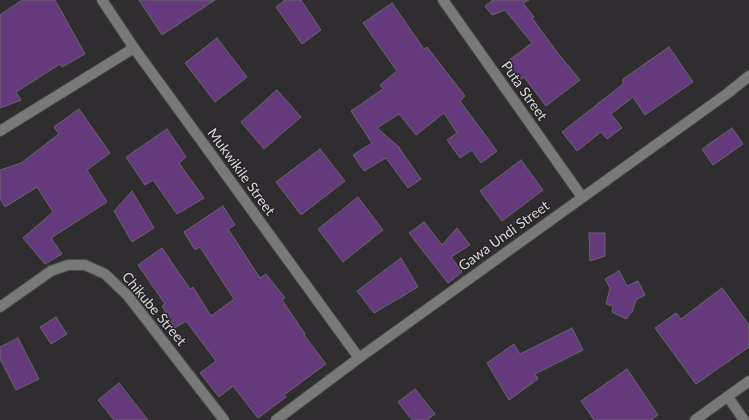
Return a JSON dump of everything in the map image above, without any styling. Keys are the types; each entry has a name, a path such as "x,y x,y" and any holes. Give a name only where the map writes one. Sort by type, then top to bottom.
{"street":[{"name":"Mukwikile Street","path":"102,0 134,48 359,358"},
{"name":"Puta Street","path":"443,0 582,197"},
{"path":"0,131 134,48"},
{"name":"Gawa Undi Street","path":"276,420 359,358 728,93 749,76"},
{"name":"Chikube Street","path":"0,307 51,271 68,265 85,265 105,274 128,296 224,420"},
{"path":"695,420 749,381"},
{"path":"728,397 744,420"}],"building":[{"path":"22,0 55,0 85,54 62,67 60,64 16,92 21,100 0,108 0,15"},
{"path":"139,0 215,0 162,35"},
{"path":"285,0 301,0 321,30 302,44 276,7"},
{"path":"493,0 529,0 523,3 534,17 532,18 580,80 546,106 524,77 518,82 504,64 532,43 505,10 492,15 485,6"},
{"path":"392,3 424,49 427,47 465,96 460,101 497,151 481,163 472,150 460,158 447,140 457,133 444,113 416,135 399,114 377,128 400,148 421,179 408,188 386,158 364,171 353,155 372,143 351,111 383,89 380,85 397,71 363,23"},
{"path":"217,38 247,77 215,102 185,63"},
{"path":"669,47 693,82 645,115 633,97 611,114 622,128 607,139 601,132 577,151 562,132 623,84 623,79"},
{"path":"277,90 301,117 264,149 241,122"},
{"path":"79,109 110,153 87,170 107,202 51,238 62,254 45,264 23,238 53,212 37,187 5,207 0,199 0,170 21,163 59,134 54,127"},
{"path":"732,128 743,144 713,165 702,149"},
{"path":"167,129 186,157 179,163 204,198 177,214 153,180 145,185 126,157"},
{"path":"320,149 345,181 301,215 276,182"},
{"path":"521,160 543,190 502,221 480,191"},
{"path":"132,191 154,228 132,242 114,211"},
{"path":"358,197 383,230 343,262 318,229"},
{"path":"223,206 235,225 228,229 260,278 266,274 285,298 282,300 305,334 304,335 326,364 284,395 286,397 258,418 233,386 219,397 200,373 216,361 186,321 175,328 162,306 165,304 138,265 162,248 190,289 193,287 211,316 234,299 200,247 195,250 184,232"},
{"path":"424,222 442,245 457,228 470,245 451,257 462,272 448,283 409,233"},
{"path":"589,233 605,233 605,256 590,261"},
{"path":"401,258 418,287 374,313 357,291"},
{"path":"619,271 627,286 638,281 645,295 636,300 632,312 626,319 612,312 613,306 606,304 610,288 605,279"},
{"path":"722,288 749,325 749,347 696,384 655,328 676,313 681,319"},
{"path":"56,317 67,334 51,344 40,327"},
{"path":"572,328 583,350 535,374 538,379 509,400 487,363 514,344 520,354"},
{"path":"18,338 39,379 16,390 0,359 0,347"},
{"path":"627,369 658,415 651,420 594,420 581,401"},
{"path":"119,383 148,420 114,420 98,400"},
{"path":"415,389 435,414 427,420 412,420 398,402"}]}
